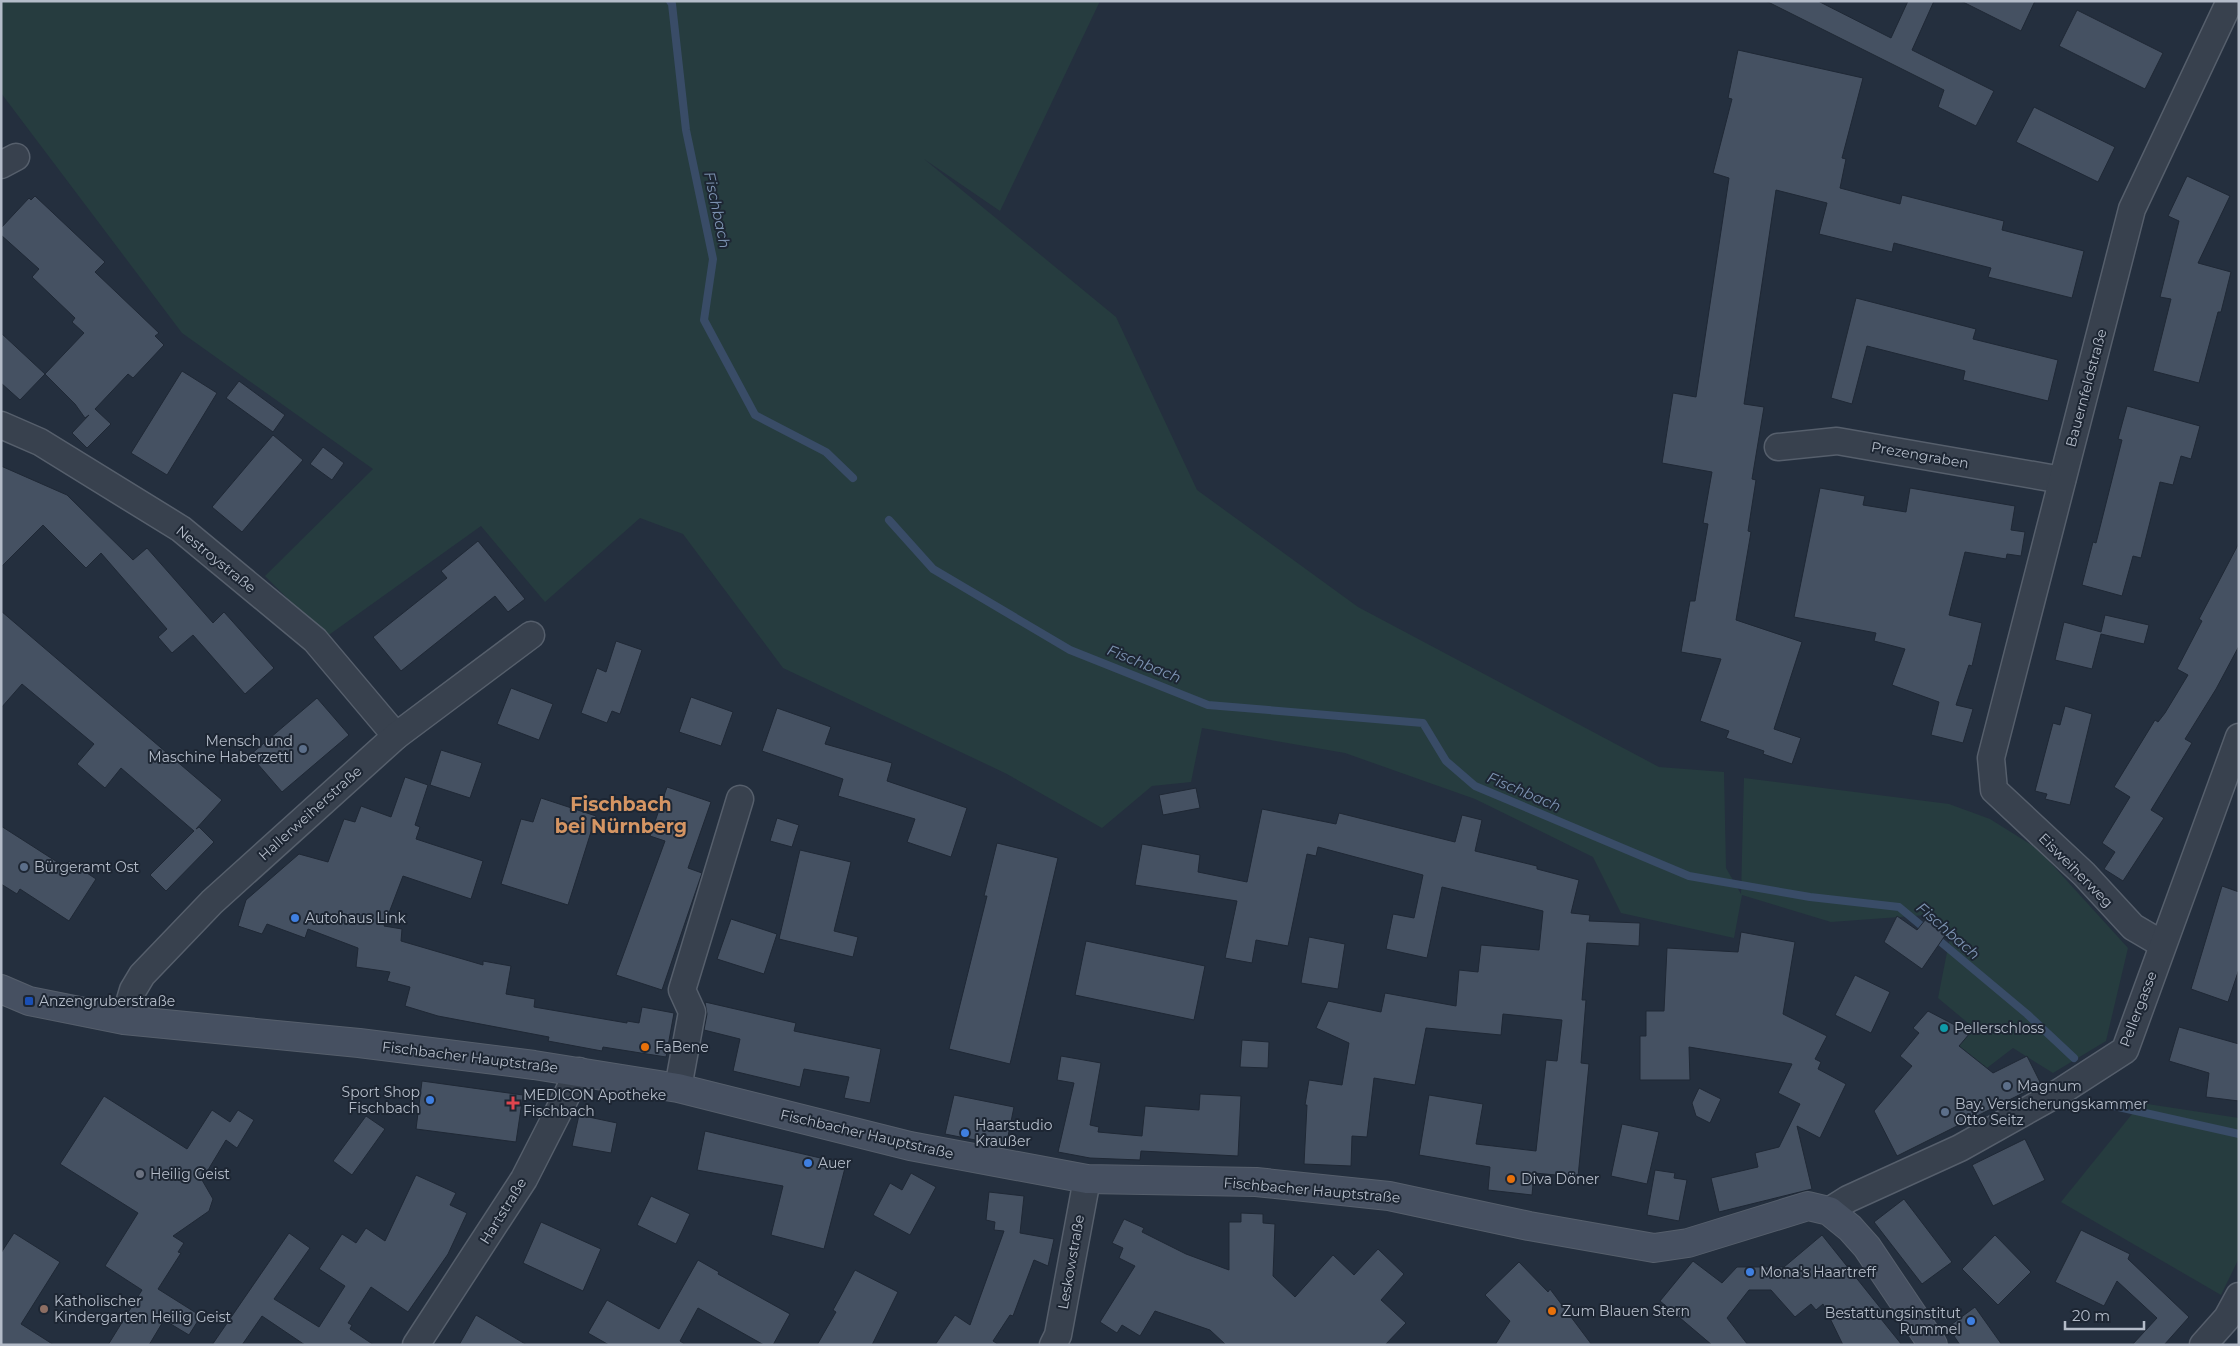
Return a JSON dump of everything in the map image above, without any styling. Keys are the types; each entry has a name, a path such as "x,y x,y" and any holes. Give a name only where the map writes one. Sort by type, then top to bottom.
{"main road":[{"name":"Fischbacher Hauptstraße","path":"1,989 29,1001 124,1020 359,1043 579,1071 678,1088 910,1146 1087,1179 1256,1182 1389,1196 1529,1226 1654,1248 1688,1243 1808,1206 1829,1211 1850,1228 1866,1247 1933,1345"}],"street":[{"name":"Bauernfeldstraße","path":"1994,790 1991,758 2132,209 2230,1"},
{"name":"Nestroystraße","path":"1,425 40,442 181,529 316,640 396,736"},
{"name":"Prezengraben","path":"1778,448 1837,441 2062,480"},
{"name":"Hallerweiherstraße","path":"124,1020 132,990 142,975 212,902 396,736 531,635"},
{"name":"Pellergasse","path":"1829,1211 1848,1199 1960,1148 2060,1092 2125,1050 2162,944 2239,737"},
{"name":"Eisweiherweg","path":"1994,790 2084,874 2133,927 2162,944"},
{"path":"678,1088 692,1012 682,990 740,799"},
{"name":"Hartstraße","path":"416,1345 524,1179 579,1071"},
{"name":"Leskowstraße","path":"1053,1345 1058,1334 1070,1259 1087,1179"},
{"path":"2204,1345 2227,1318 2239,1296"}],"green space":[{"path":"1,1 1100,1 1000,211 924,159 1116,317 1197,490 1358,607 1659,767 1724,772 1726,868 1741,894 1744,778 1949,804 1990,819 2038,849 2128,948 2106,1041 2053,1073 2013,1048 1987,1068 1959,1046 1974,1028 1938,998 1951,932 1927,915 1831,922 1742,895 1734,938 1621,913 1593,857 1475,799 1345,753 1202,728 1191,782 1152,786 1102,828 1005,773 783,668 683,534 640,518 545,602 481,526 326,637 265,576 373,469 182,333 1,93"},
{"path":"2141,1103 2239,1118 2239,1258 2221,1295 2061,1202"}],"building":[{"path":"1766,1 1818,1 1891,38 1908,1 1934,1 1912,50 1994,91 1976,126 1938,107 1944,90"},
{"path":"1961,1 2035,1 2021,31"},
{"path":"2077,10 2163,53 2145,89 2059,46"},
{"path":"1738,50 1863,78 1842,158 1846,159 1840,188 1900,204 1902,195 2004,221 2002,230 2084,251 2072,298 1988,277 1991,268 1894,243 1892,252 1819,234 1827,203 1776,190 1744,404 1764,407 1752,479 1756,480 1748,531 1751,532 1736,620 1802,642 1774,729 1801,738 1792,764 1763,754 1764,751 1726,738 1729,731 1700,721 1721,659 1681,652 1690,601 1695,601 1708,524 1703,523 1712,472 1662,463 1673,393 1696,397 1729,178 1713,173 1732,99 1728,98"},
{"path":"2034,107 2115,147 2098,182 2016,142"},
{"path":"2187,176 2230,196 2198,263 2231,272 2199,383 2153,371 2171,299 2160,297 2179,221 2168,216"},
{"path":"35,196 105,262 95,272 159,333 155,336 164,345 133,378 128,374 95,409 111,424 87,448 72,433 89,415 85,418 75,404 45,374 84,333 72,322 75,318 32,277 39,269 1,235 1,228 29,198 31,200"},
{"path":"1856,298 1976,329 1973,339 2058,360 2048,401 1963,380 1965,371 1867,346 1852,404 1831,398"},
{"path":"1,333 45,374 20,400 1,383"},
{"path":"182,371 217,393 167,475 131,453"},
{"path":"239,381 285,415 273,432 226,398"},
{"path":"2127,406 2200,426 2191,459 2181,456 2173,485 2160,482 2141,558 2133,556 2122,596 2082,585 2093,542 2096,543 2122,440 2118,439"},
{"path":"273,435 303,460 242,532 212,507"},
{"path":"323,447 344,463 332,480 310,464"},
{"path":"1,466 67,495 133,560 147,548 213,623 224,612 274,668 245,694 193,635 172,653 158,637 167,629 101,553 86,568 43,525 1,567"},
{"path":"1820,488 1865,496 1863,505 1906,512 1910,488 2015,506 2011,530 2025,532 2021,556 2007,554 2006,559 1965,552 1949,615 1982,623 1972,666 1969,665 1956,705 1973,709 1963,743 1931,735 1939,702 1892,685 1905,649 1874,641 1876,633 1794,617"},
{"path":"478,541 525,599 508,612 495,596 401,671 373,637 447,578 441,571"},
{"path":"2239,543 2239,646 2216,689 2185,739 2192,743 2151,810 2164,818 2123,881 2104,869 2115,852 2102,843 2130,797 2114,787 2155,720 2158,722 2165,713 2188,675 2177,669 2202,621 2199,619"},
{"path":"1,611 222,800 196,829 199,827 214,842 166,891 150,875 194,831 121,768 105,788 77,764 94,744 22,684 1,708"},
{"path":"2105,615 2149,625 2144,644 2101,634 2092,669 2055,660 2064,622 2101,632"},
{"path":"616,641 642,650 620,714 612,711 607,723 581,713 597,668 606,672"},
{"path":"511,688 553,704 539,740 497,724"},
{"path":"691,697 733,712 721,746 679,732"},
{"path":"317,698 349,735 282,792 250,755"},
{"path":"2065,706 2092,714 2070,805 2045,799 2047,794 2035,791 2053,723 2060,725"},
{"path":"777,708 831,727 825,744 892,763 887,781 967,808 951,857 907,842 915,819 838,796 843,779 762,751"},
{"path":"441,750 482,763 470,798 430,785"},
{"path":"405,777 428,785 415,825 420,827 416,839 483,861 471,899 403,876 384,926 402,929 401,941 483,965 483,961 511,966 506,994 535,999 534,1007 627,1023 627,1021 639,1023 642,1007 674,1013 666,1057 603,1047 602,1051 548,1041 549,1037 438,1016 405,1006 410,987 387,981 390,972 356,967 358,948 308,929 305,938 267,924 262,934 238,926 246,900 299,854 328,862 344,819 355,822 361,806 391,817"},
{"path":"667,787 711,802 688,868 702,873 662,990 616,975 665,841 650,836"},
{"path":"1196,788 1200,808 1163,815 1159,795"},
{"path":"541,798 596,816 568,905 501,884 521,819 533,822"},
{"path":"1262,809 1336,824 1339,813 1455,842 1462,815 1482,820 1475,851 1537,866 1537,869 1579,880 1571,913 1590,915 1589,921 1640,923 1639,946 1587,943 1582,1000 1586,1000 1581,1063 1589,1064 1578,1177 1534,1173 1532,1195 1488,1190 1490,1167 1419,1155 1429,1095 1483,1104 1476,1144 1536,1151 1546,1060 1557,1061 1562,1020 1503,1014 1501,1035 1426,1028 1415,1085 1374,1078 1367,1137 1352,1136 1351,1166 1304,1164 1307,1105 1305,1105 1309,1080 1342,1085 1349,1043 1316,1028 1328,1001 1381,1012 1385,993 1456,1006 1459,970 1478,972 1481,945 1539,950 1543,911 1442,887 1427,958 1386,949 1393,914 1414,918 1423,875 1318,847 1316,856 1307,854 1288,946 1256,940 1252,963 1225,958 1237,901 1135,885 1142,844 1200,855 1198,872 1247,882"},
{"path":"777,818 799,825 792,847 770,841"},
{"path":"1,826 65,867 69,861 96,879 69,921 20,889 17,894 1,884"},
{"path":"997,843 1058,858 1010,1064 949,1049 987,896 984,896"},
{"path":"800,850 851,862 834,931 858,937 853,957 779,939"},
{"path":"2222,886 2239,892 2239,969 2228,1002 2191,989"},
{"path":"1897,916 1917,930 1926,919 1946,934 1922,969 1884,942"},
{"path":"731,919 777,934 764,974 717,959"},
{"path":"1741,932 1795,942 1783,1014 1827,1036 1815,1059 1821,1062 1818,1069 1846,1084 1820,1138 1797,1126 1812,1189 1719,1212 1711,1178 1758,1167 1755,1153 1779,1147 1800,1104 1778,1093 1792,1064 1689,1047 1690,1080 1640,1080 1640,1036 1646,1036 1646,1011 1664,1011 1667,948 1738,952"},
{"path":"1309,937 1345,944 1338,989 1301,983"},
{"path":"1086,941 1205,966 1194,1020 1075,995"},
{"path":"1855,975 1890,992 1871,1033 1835,1015"},
{"path":"705,1002 796,1023 794,1031 881,1049 870,1103 844,1098 849,1077 804,1069 800,1087 733,1071 740,1039 704,1030 707,1014"},
{"path":"1928,1011 1970,1033 1959,1046 1993,1073 2027,1056 2041,1084 1897,1156 1874,1111 1912,1066 1900,1056 1919,1033 1913,1028"},
{"path":"2179,1027 2239,1044 2239,1101 2206,1097 2209,1073 2169,1061"},
{"path":"1242,1040 1269,1042 1268,1068 1240,1067"},
{"path":"1061,1056 1101,1063 1090,1125 1099,1127 1098,1132 1142,1136 1145,1106 1199,1110 1200,1094 1241,1096 1238,1156 1141,1151 1140,1160 1090,1158 1058,1152 1074,1083 1057,1080"},
{"path":"422,1081 523,1095 516,1142 416,1129"},
{"path":"1699,1088 1721,1099 1710,1123 1696,1116 1692,1103"},
{"path":"954,1095 1014,1107 1006,1146 945,1134"},
{"name":"Heilig Geist","path":"104,1096 187,1149 212,1110 230,1122 238,1110 254,1120 237,1148 226,1140 202,1180 213,1199 209,1211 173,1236 184,1243 178,1252 181,1253 158,1289 201,1316 189,1335 164,1320 149,1345 108,1345 142,1290 105,1266 138,1213 60,1164"},
{"path":"579,1115 617,1123 611,1153 572,1146"},
{"path":"366,1116 385,1129 352,1175 333,1161"},
{"path":"1622,1124 1659,1132 1647,1184 1611,1176"},
{"path":"705,1131 846,1164 824,1249 771,1235 783,1186 697,1170"},
{"path":"2025,1139 2045,1180 1993,1206 1972,1165"},
{"path":"1655,1170 1675,1173 1674,1178 1687,1180 1679,1221 1647,1215"},
{"path":"911,1173 936,1187 910,1235 873,1215 890,1183 902,1190"},
{"path":"416,1175 456,1193 450,1205 467,1213 448,1254 408,1312 371,1287 348,1323 352,1325 350,1329 374,1345 305,1345 262,1316 242,1345 212,1345 289,1233 310,1248 274,1299 319,1327 345,1286 319,1269 342,1234 356,1243 366,1228 385,1241"},
{"path":"989,1192 1024,1196 1020,1233 1054,1239 1048,1266 1034,1260 1013,1316 1010,1315 993,1341 999,1345 935,1345 955,1315 970,1325 1004,1231 994,1230 995,1222 986,1220"},
{"path":"651,1196 690,1214 676,1244 637,1225"},
{"path":"1904,1199 1952,1262 1922,1284 1874,1222"},
{"path":"1241,1213 1263,1214 1263,1223 1275,1224 1273,1276 1295,1297 1333,1255 1354,1275 1378,1249 1404,1274 1381,1300 1406,1323 1385,1345 1226,1345 1210,1330 1155,1311 1140,1336 1122,1325 1117,1333 1100,1322 1135,1266 1119,1258 1123,1248 1112,1243 1124,1219 1144,1228 1142,1232 1186,1254 1229,1270 1229,1222 1241,1222"},
{"path":"541,1222 601,1249 583,1291 523,1263"},
{"path":"2081,1230 2130,1254 2128,1259 2189,1317 2164,1345 2132,1345 2157,1318 2117,1281 2104,1306 2055,1282"},
{"path":"14,1233 60,1262 21,1324 54,1345 1,1345 1,1253"},
{"path":"1822,1235 1886,1315 1881,1319 1902,1345 1843,1345 1823,1304 1816,1310 1811,1304 1795,1317 1771,1290 1749,1290 1727,1318 1748,1345 1712,1345 1660,1301 1693,1261 1722,1283 1737,1267 1784,1267"},
{"path":"1995,1235 2031,1272 1998,1305 1962,1269"},
{"path":"698,1260 719,1272 718,1274 790,1314 773,1345 764,1345 698,1308 680,1341 686,1345 609,1345 588,1333 607,1300 659,1329"},
{"path":"1519,1262 1548,1292 1550,1289 1592,1345 1495,1345 1510,1321 1485,1295"},
{"path":"855,1270 898,1292 872,1345 817,1345 836,1312 833,1310"},
{"path":"1975,1307 2002,1345 1960,1345 1948,1327"},
{"path":"476,1315 527,1345 459,1345"}],"waterway":[{"name":"Fischbach","path":"670,1 672,4 686,130 713,259 704,320 755,415 826,452 853,478"},
{"name":"Fischbach","path":"889,520 933,569 1070,650 1208,705 1423,723 1446,761 1475,786 1689,876 1810,897 1899,907 2027,1014 2074,1058"},
{"name":"Fischbach","path":"2105,1104 2239,1134"}],"place":[{"name":"Mensch und Maschine Haberzettl","path":"303,749"},
{"name":"Bürgeramt Ost","path":"24,867"},
{"name":"Autohaus Link","path":"295,918"},
{"name":"Anzengruberstraße","path":"29,1001"},
{"name":"Pellerschloss","path":"1944,1028"},
{"name":"FaBene","path":"645,1047"},
{"name":"Magnum","path":"2007,1086"},
{"name":"Sport Shop Fischbach","path":"430,1100"},
{"name":"MEDICON Apotheke Fischbach","path":"513,1103"},
{"name":"Bay. Versicherungskammer Otto Seitz","path":"1945,1112"},
{"name":"Haarstudio Kraußer","path":"965,1133"},
{"name":"Auer","path":"808,1163"},
{"name":"Heilig Geist","path":"140,1174"},
{"name":"Diva Döner","path":"1511,1179"},
{"name":"Mona's Haartreff","path":"1750,1272"},
{"name":"Katholischer Kindergarten Heilig Geist","path":"44,1309"},
{"name":"Zum Blauen Stern","path":"1552,1311"},
{"name":"Bestattungsinstitut Rummel","path":"1971,1321"}],"district":[{"name":"Fischbach bei Nürnberg","path":"621,815"}]}
